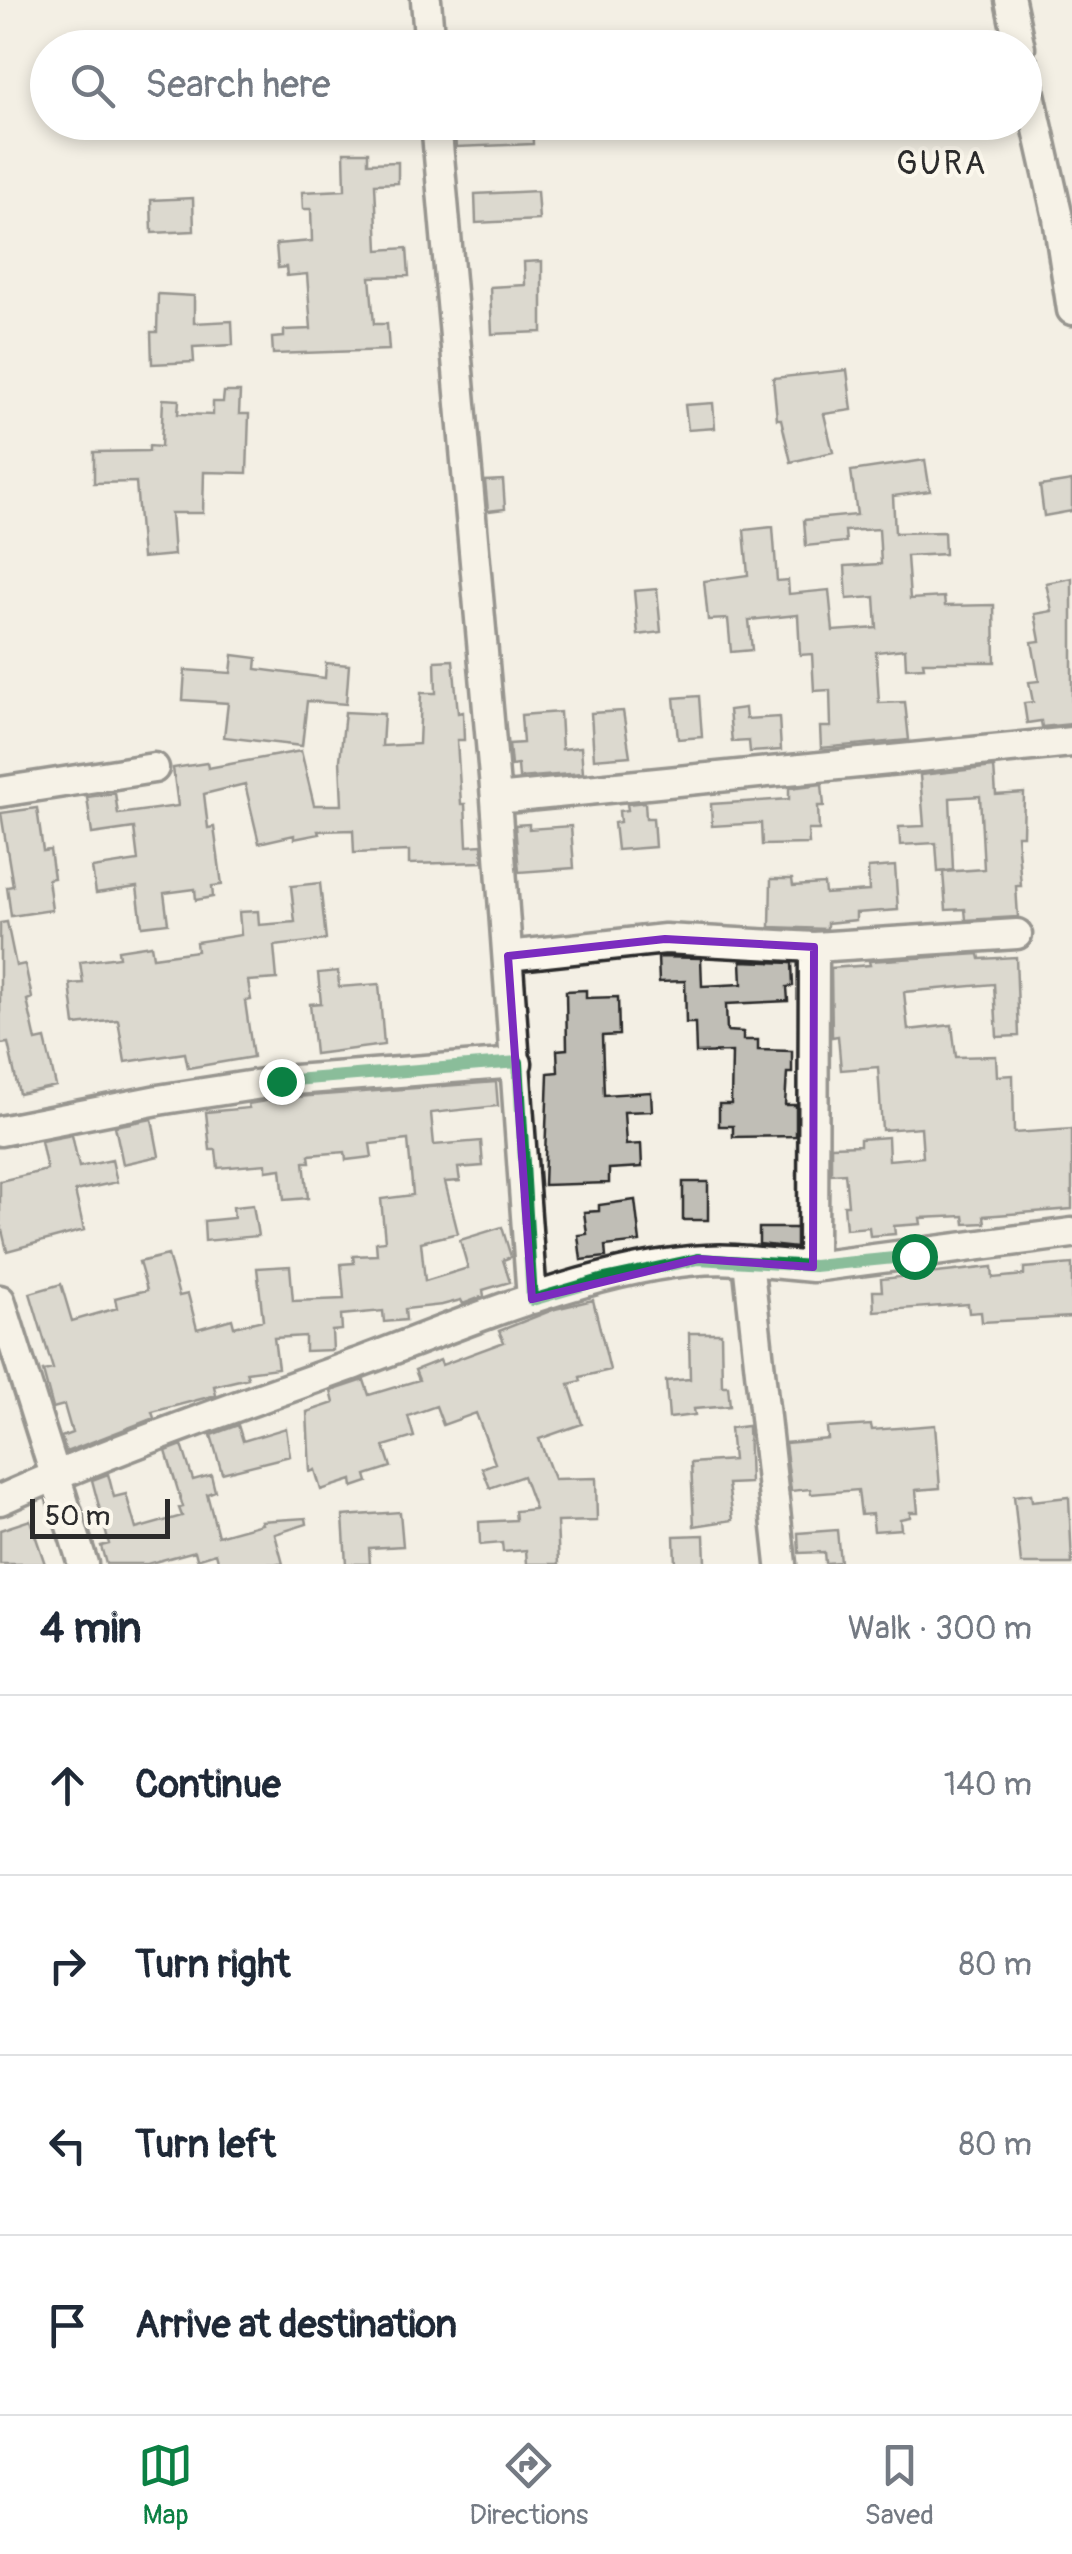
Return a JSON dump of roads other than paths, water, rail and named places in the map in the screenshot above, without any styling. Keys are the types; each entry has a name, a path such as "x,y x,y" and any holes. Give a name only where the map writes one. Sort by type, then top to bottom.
{"street":[{"path":"426,0 428,30"},
{"path":"1010,0 1016,30"},
{"path":"438,140 518,1062 532,1300"},
{"path":"1040,140 1058,218 1072,310"},
{"path":"496,799 1072,742"},
{"path":"0,792 154,768"},
{"path":"508,956 665,939 814,948 1017,934"},
{"path":"814,948 814,1266"},
{"path":"0,1132 158,1100 281,1081 518,1062"},
{"path":"0,1500 56,1475 532,1300 664,1265 698,1259 814,1266 1072,1234"},
{"path":"748,1261 781,1564"},
{"path":"0,1300 84,1564"}],"district":[{"name":"GURA","path":"942,163"}]}
